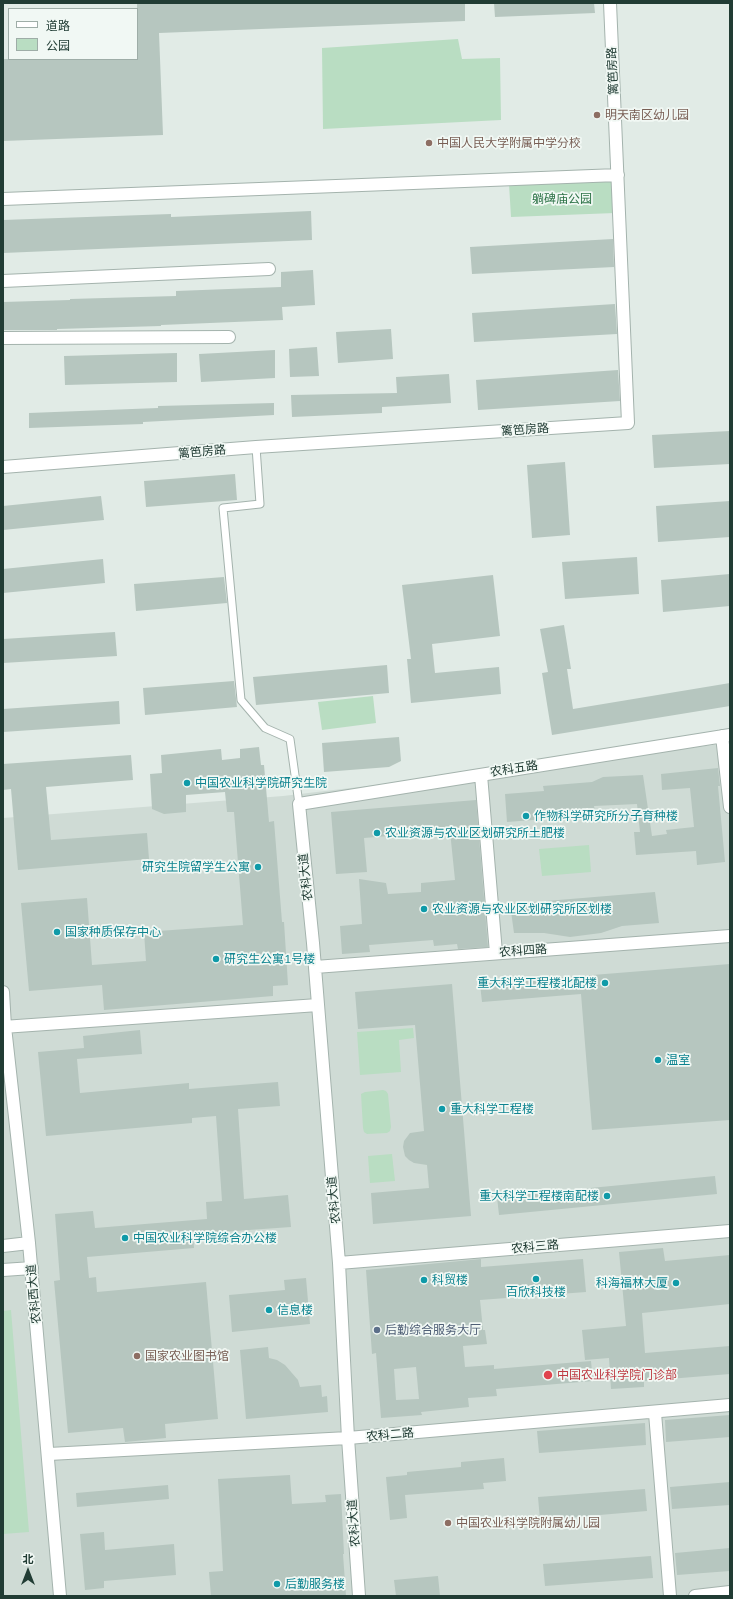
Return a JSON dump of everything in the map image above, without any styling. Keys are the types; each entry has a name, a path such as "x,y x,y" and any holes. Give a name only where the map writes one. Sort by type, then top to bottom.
{"street":[{"name":"篱笆房路","path":"3,467 256,447 628,423 610,3"},
{"path":"3,199 618,175"},
{"path":"3,281 268,270"},
{"path":"3,338 229,337"},
{"path":"726,736 730,807"},
{"name":"农科五路","path":"299,804 726,736"},
{"path":"481,775 496,953"},
{"name":"农科大道","path":"299,804 315,967 339,1263 348,1438 359,1596"},
{"name":"农科四路","path":"315,967 730,936"},
{"name":"农科西大道","path":"3,992 4,1027 32,1268 60,1596"},
{"path":"4,1027 318,1005"},
{"name":"农科三路","path":"339,1263 730,1230"},
{"path":"3,1246 29,1244"},
{"path":"3,1270 32,1268"},
{"name":"农科二路","path":"49,1454 348,1438 655,1413 730,1405"},
{"path":"655,1413 670,1596"},
{"path":"695,1596 730,1592"}],"lane":[{"path":"256,447 260,504 223,508 241,700 265,728 290,739 299,804"}],"shaded area":[{"path":"730,743 730,1596 3,1596 3,818 283,796"}],"green space":[{"path":"458,39 462,59 500,58 501,120 323,129 322,48"},
{"name":"躺碑庙公园","path":"614,180 615,213 511,217 509,184"},
{"path":"373,696 376,723 322,730 318,702"},
{"path":"589,845 591,872 542,876 539,849"},
{"path":"413,1028 414,1038 399,1040 401,1072 360,1075 357,1032"},
{"path":"383,1090 388,1094 391,1127 390,1131 387,1133 367,1134 364,1132 363,1128 361,1094 365,1092"},
{"path":"392,1154 395,1181 370,1183 368,1156"},
{"path":"11,1310 29,1532 3,1534 3,1311"}],"building":[{"path":"137,3 465,3 465,21 159,33 163,135 3,141 3,59 138,60"},
{"path":"494,3 594,3 595,13 495,17"},
{"path":"311,211 312,240 3,253 3,220 171,214 171,217"},
{"path":"613,239 614,267 472,274 470,247"},
{"path":"313,270 315,305 282,307 283,320 57,330 3,330 3,302 176,296 176,291 281,287 281,272"},
{"path":"615,304 617,334 474,342 472,313"},
{"path":"391,329 393,359 338,363 336,332"},
{"path":"317,347 319,376 290,377 289,349"},
{"path":"275,350 275,378 201,382 199,354"},
{"path":"177,353 177,382 65,385 64,356"},
{"path":"618,370 620,401 478,410 476,380"},
{"path":"449,374 451,403 382,407 382,413 292,417 291,395 397,393 396,377"},
{"path":"274,403 274,415 143,422 143,424 29,428 29,413 158,408 158,406"},
{"path":"730,431 730,464 654,468 652,435"},
{"path":"565,462 570,535 532,538 527,465"},
{"path":"235,474 237,500 146,507 144,481"},
{"path":"101,496 104,520 3,530 3,506"},
{"path":"730,501 730,537 658,542 656,506"},
{"path":"637,557 639,594 565,599 562,562"},
{"path":"103,559 105,583 3,593 3,569"},
{"path":"730,574 730,606 663,612 661,580"},
{"path":"493,575 500,636 432,644 435,673 499,667 501,694 411,703 407,659 411,659 402,585"},
{"path":"224,577 227,603 136,611 134,584"},
{"path":"564,625 571,669 567,669 573,709 730,683 730,706 552,735 542,673 548,672 540,629"},
{"path":"115,632 117,656 3,663 3,639"},
{"path":"387,665 389,693 256,705 253,677"},
{"path":"234,681 237,707 145,715 143,688"},
{"path":"119,701 120,724 3,732 3,709"},
{"path":"399,737 401,761 389,767 324,772 322,743"},
{"path":"259,747 261,765 264,765 269,822 274,821 282,922 284,922 288,985 273,986 273,996 104,1010 102,985 29,991 21,903 87,898 92,965 146,961 144,932 243,925 234,812 227,812 225,792 186,795 186,812 164,814 152,809 150,774 162,773 161,755 221,749 222,760 240,758 240,749"},
{"path":"131,755 133,780 46,787 51,840 147,833 149,859 18,870 11,789 3,790 3,764"},
{"name":"作物科学研究所分子育种楼","path":"718,768 720,786 718,786 725,862 697,865 696,851 636,855 634,832 640,832 637,804 594,806 595,811 545,813 546,819 507,822 505,794 544,791 543,786 592,782 603,777 643,775 652,836 667,834 666,830 694,827 690,788 662,790 661,774"},
{"name":"农业资源与农业区划研究所区划楼","path":"476,800 488,947 458,949 457,944 434,946 433,940 369,945 370,952 342,954 340,926 362,924 359,879 386,883 388,894 421,892 421,883 455,880 450,831 364,838 367,872 336,874 331,812"},
{"path":"655,892 659,923 622,926 601,933 570,937 544,933 514,933 510,904"},
{"name":"温室","path":"730,964 730,1120 592,1130 581,994 482,1002 480,984"},
{"name":"重大科学工程楼","path":"452,984 471,1216 373,1224 371,1193 429,1188 427,1165 414,1163 409,1160 405,1156 403,1147 404,1141 410,1133 424,1131 415,1025 358,1029 355,992"},
{"path":"140,1030 142,1054 77,1059 80,1093 189,1083 189,1089 278,1082 280,1106 238,1109 244,1199 288,1195 291,1227 193,1234 194,1248 87,1257 89,1278 96,1277 97,1292 206,1282 218,1419 165,1424 166,1438 125,1442 123,1428 68,1433 54,1281 60,1280 55,1214 93,1211 95,1228 207,1219 206,1202 222,1201 216,1116 192,1118 192,1123 46,1136 38,1052 84,1048 83,1036"},
{"name":"重大科学工程楼南配楼","path":"715,1176 717,1194 499,1215 497,1197"},
{"path":"663,1248 665,1261 730,1255 730,1304 642,1313 645,1353 730,1346 730,1374 644,1381 644,1387 611,1389 609,1358 585,1360 582,1330 626,1326 619,1252"},
{"path":"481,1259 481,1267 583,1259 586,1292 480,1300 483,1330 485,1330 487,1344 463,1346 465,1367 494,1365 494,1369 591,1361 593,1381 496,1389 497,1396 468,1398 469,1407 421,1412 422,1415 381,1418 376,1353 372,1354 366,1270","holes":["416,1367 419,1399 396,1400 394,1369"]},
{"name":"信息楼","path":"306,1278 310,1324 232,1332 229,1295 285,1290 284,1280"},
{"path":"268,1347 269,1358 277,1360 285,1365 298,1380 300,1387 321,1385 322,1397 327,1396 328,1412 246,1419 240,1350"},
{"path":"730,1415 730,1437 666,1442 665,1420"},
{"path":"645,1423 646,1445 539,1453 537,1431"},
{"path":"504,1458 506,1481 483,1483 484,1489 405,1495 407,1518 390,1520 386,1477 407,1475 407,1472 461,1467 461,1462"},
{"path":"290,1475 292,1504 326,1502 325,1495 341,1494 346,1596 211,1596 209,1572 223,1571 218,1479"},
{"path":"730,1482 730,1505 672,1509 670,1487"},
{"path":"168,1485 169,1499 77,1507 76,1493"},
{"path":"645,1489 647,1511 540,1520 538,1497"},
{"path":"104,1532 105,1550 174,1544 176,1575 104,1581 104,1588 85,1590 80,1534"},
{"path":"730,1548 730,1571 677,1575 675,1553"},
{"path":"651,1556 653,1578 545,1586 543,1564"},
{"path":"438,1576 440,1596 396,1596 394,1580"}],"place":[{"name":"明天南区幼儿园","path":"597,115"},
{"name":"中国人民大学附属中学分校","path":"429,143"},
{"name":"中国农业科学院研究生院","path":"187,783"},
{"name":"作物科学研究所分子育种楼","path":"526,816"},
{"name":"农业资源与农业区划研究所土肥楼","path":"377,833"},
{"name":"研究生院留学生公寓","path":"258,867"},
{"name":"农业资源与农业区划研究所区划楼","path":"424,909"},
{"name":"国家种质保存中心","path":"57,932"},
{"name":"研究生公寓1号楼","path":"216,959"},
{"name":"重大科学工程楼北配楼","path":"605,983"},
{"name":"温室","path":"658,1060"},
{"name":"重大科学工程楼","path":"442,1109"},
{"name":"重大科学工程楼南配楼","path":"607,1196"},
{"name":"中国农业科学院综合办公楼","path":"125,1238"},
{"name":"百欣科技楼","path":"536,1279"},
{"name":"科贸楼","path":"424,1280"},
{"name":"科海福林大厦","path":"676,1283"},
{"name":"信息楼","path":"269,1310"},
{"name":"后勤综合服务大厅","path":"377,1330"},
{"name":"国家农业图书馆","path":"137,1356"},
{"name":"中国农业科学院门诊部","path":"548,1375"},
{"name":"中国农业科学院附属幼儿园","path":"448,1523"},
{"name":"后勤服务楼","path":"277,1584"}]}
